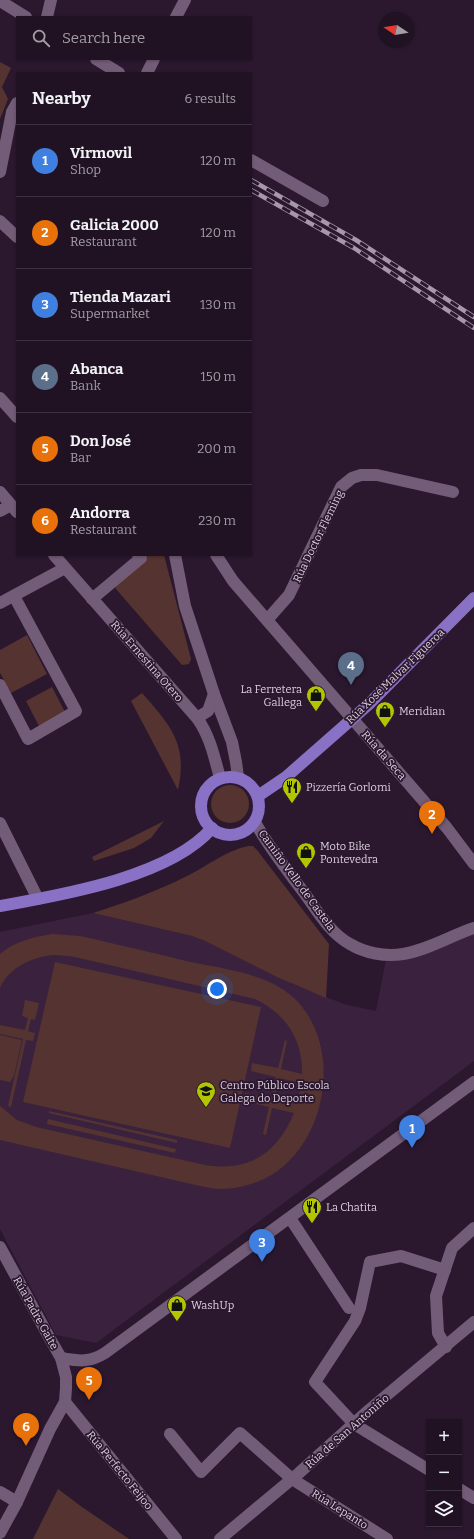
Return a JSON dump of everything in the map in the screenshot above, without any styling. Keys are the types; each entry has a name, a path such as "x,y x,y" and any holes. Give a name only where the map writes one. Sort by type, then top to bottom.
{"main road":[{"name":"Rúa Xosé Malvar Figueroa","path":"258,796 286,777 369,704 474,598"},
{"path":"229,776 238,777 252,786 258,796 260,806 258,814 255,822 250,828 235,835 219,833 206,822 202,814 201,805 203,797 206,789 212,782 229,776"},
{"path":"0,906 92,887 155,866 193,845 205,836 212,828"}],"street":[{"path":"47,16 51,0"},
{"path":"177,16 185,0"},
{"path":"0,1 24,16"},
{"path":"98,60 118,72"},
{"path":"148,72 154,60"},
{"path":"0,172 12,112 16,105"},
{"path":"252,161 323,201"},
{"path":"0,221 16,235"},
{"path":"0,398 16,416"},
{"name":"Rúa Doctor Fleming","path":"267,620 289,594 341,487 352,478 362,475 377,476 454,492"},
{"path":"0,492 9,509"},
{"name":"Rúa Ernestina Otero","path":"55,556 206,730 212,746 220,778"},
{"path":"92,598 141,558 139,556"},
{"path":"175,556 185,606 214,694 232,742 238,777"},
{"name":"Rúa da Seca","path":"217,556 233,581 447,828 474,864"},
{"path":"0,603 65,568"},
{"path":"0,685 28,739 76,711 14,596"},
{"path":"197,718 208,711 214,694"},
{"name":"Camiño Vello de Castela","path":"255,822 275,854 328,926 339,937 358,948 382,954 403,954 474,928"},
{"path":"0,823 38,899"},
{"path":"61,1358 83,1361 91,1360 105,1353 474,1082"},
{"path":"290,1218 349,1308"},
{"path":"446,1347 438,1333 436,1296 452,1248 474,1228"},
{"name":"Rúa Padre Gaite","path":"0,1247 61,1358 66,1377 64,1402"},
{"path":"426,1468 354,1424 315,1382 355,1321 360,1308 370,1262 401,1256 444,1270"},
{"name":"Rúa de San Antoniño","path":"220,1539 292,1479 368,1410 446,1347 474,1322"},
{"path":"0,1534 18,1502 50,1429 64,1402"},
{"name":"Rúa Perfecto Feijoo","path":"64,1402 176,1539"},
{"name":"Rúa Lepanto","path":"170,1434 201,1472 240,1433 292,1479 387,1539"},
{"path":"462,1491 474,1498"},
{"path":"0,1492 18,1502"}],"shaded area":[{"path":"0,62 11,68 2,87 8,99 0,119"},
{"path":"143,556 164,556 191,659 189,664 182,665 115,586"},
{"path":"27,635 47,674 11,693 0,673 0,650"},
{"path":"52,687 66,714 39,726 26,701"},
{"path":"142,693 169,726 175,737 181,760 181,774 178,790 131,701"},
{"path":"226,785 234,785 244,790 248,797 248,811 244,818 234,823 226,823 216,818 214,815 211,808 211,800 216,790 219,788"},
{"path":"164,821 151,838 134,848 94,861 92,857"},
{"path":"248,846 253,846 257,850 329,944 326,998 277,977 192,936 93,913 162,888 193,873 223,855"},
{"name":"Centro Público Escola Galega do Deporte","path":"93,913 192,936 297,986 347,1005 376,1011 386,960 474,932 474,1061 96,1343 56,1335 0,1229 0,932"},
{"path":"52,934 80,936 186,961 228,969 270,982 283,989 294,998 309,1018 319,1040 323,1065 322,1090 317,1115 306,1138 292,1158 273,1174 255,1183 241,1187 218,1189 0,1140 0,1106 17,1120 36,1127 205,1165 235,1166 260,1157 270,1149 287,1127 294,1113 272,1108 266,1135 263,1134 269,1107 243,1101 245,1093 271,1099 276,1077 251,1071 252,1063 278,1068 285,1040 287,1041 281,1069 302,1074 299,1049 290,1029 275,1012 255,999 75,957 58,955 45,956 29,961 15,969 0,988 0,954 18,943 32,938","holes":["279,1078 301,1083 298,1104 274,1099"]},
{"path":"55,962 261,1007 230,1148 23,1102"},
{"path":"25,1000 39,1003 35,1020 31,1019 28,1031 35,1033 33,1041 26,1040 11,1107 8,1106 23,1039 0,1034 0,1025 25,1030 28,1018 22,1016"},
{"path":"0,1035 22,1040 14,1076 10,1082 0,1080"},
{"path":"49,1111 177,1140 177,1143 49,1113"},
{"path":"48,1119 176,1149 175,1153 47,1124"},
{"path":"58,1489 82,1507 129,1539 33,1539"}],"railway":[{"path":"252,181 356,240 474,317"},
{"path":"252,191 354,248 474,328"}],"place":[{"name":"Abanca","path":"351,685"},
{"name":"La Ferretera Gallega","path":"316,712"},
{"name":"Meridian","path":"385,728"},
{"name":"Pizzería Gorlomi","path":"292,804"},
{"name":"Galicia 2000","path":"432,834"},
{"name":"Moto Bike Pontevedra","path":"306,869"},
{"name":"Centro Público Escola Galega do Deporte","path":"206,1108"},
{"name":"Virmovil","path":"412,1148"},
{"name":"La Chatita","path":"312,1224"},
{"name":"Tienda Mazari","path":"262,1262"},
{"name":"WashUp","path":"177,1322"},
{"name":"Don José","path":"89,1400"},
{"name":"Andorra","path":"26,1446"}]}
